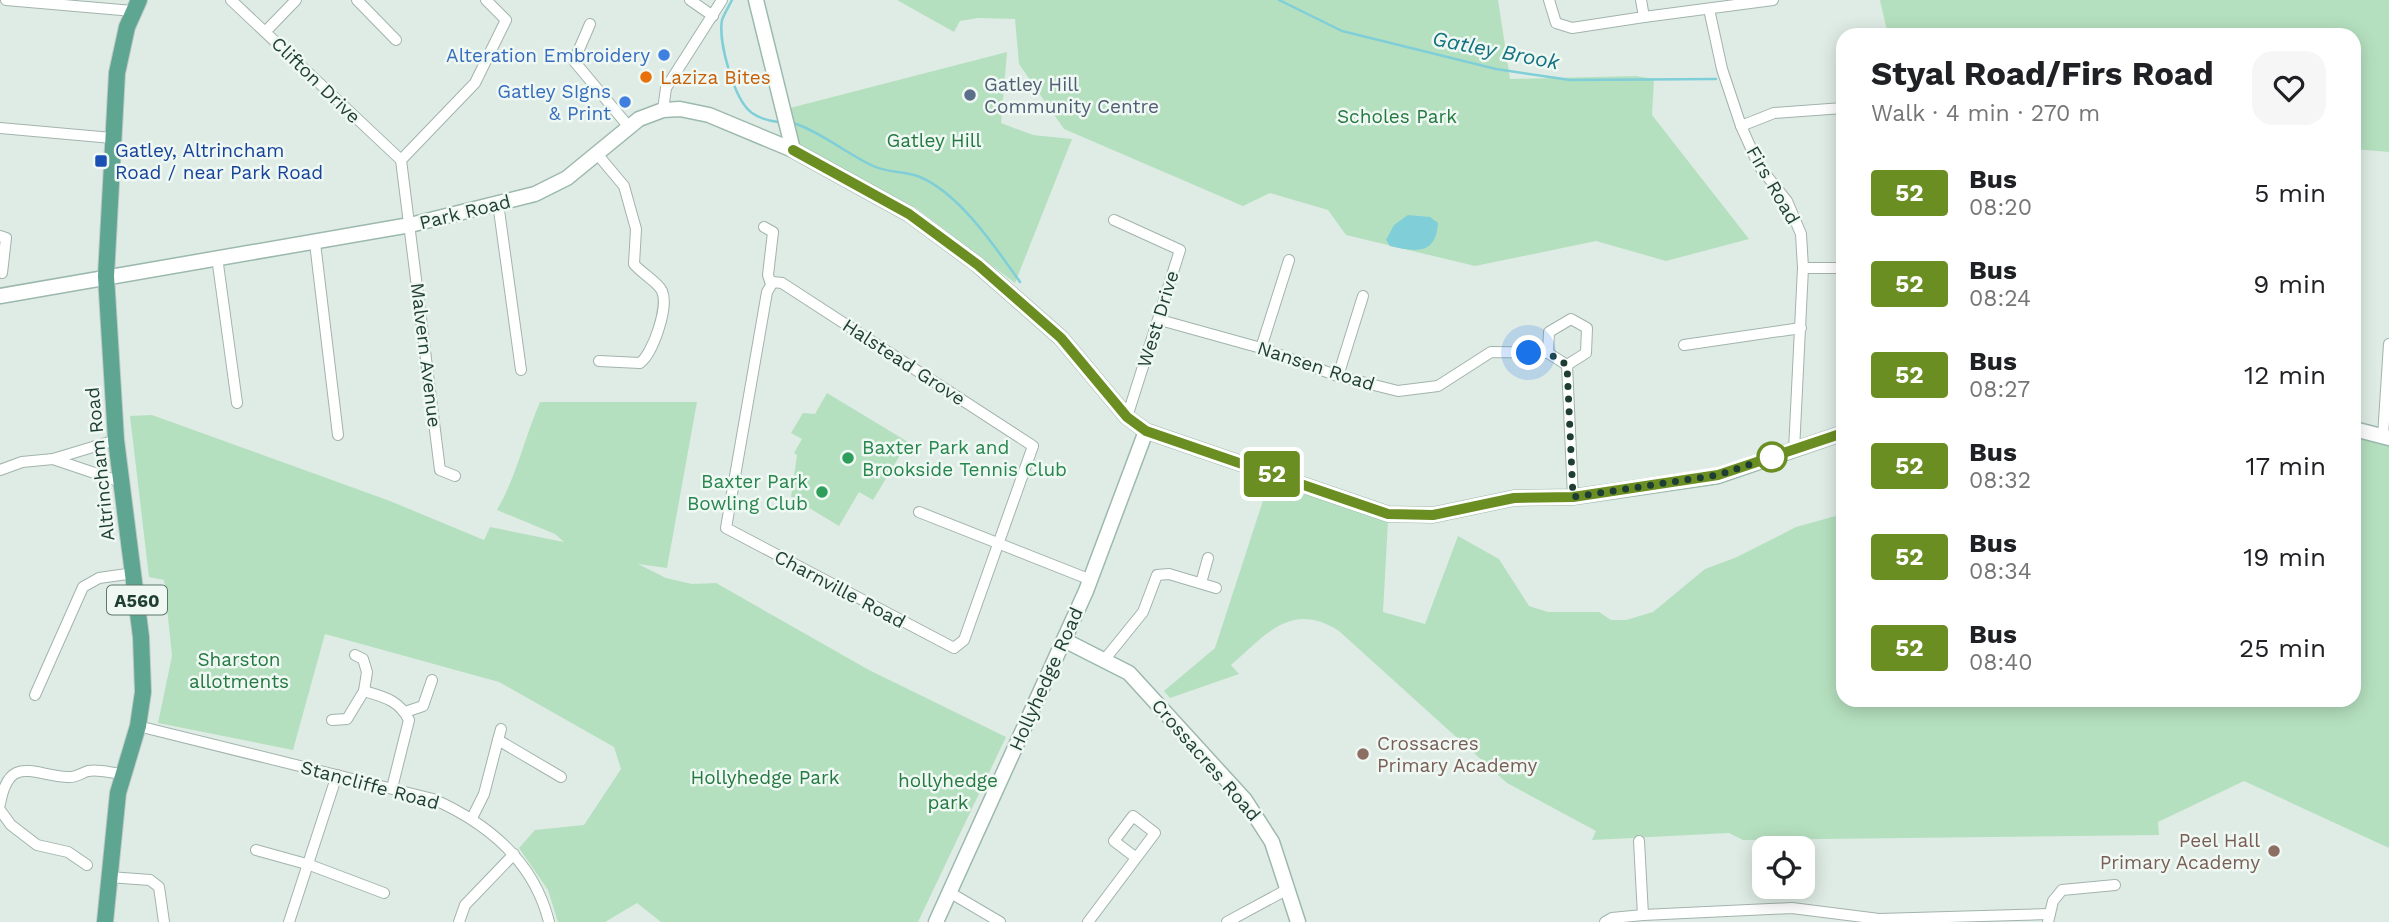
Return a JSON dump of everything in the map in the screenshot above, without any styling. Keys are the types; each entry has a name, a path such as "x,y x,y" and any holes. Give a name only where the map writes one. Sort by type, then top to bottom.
{"main road":[{"path":"756,0 793,150"},
{"name":"Altrincham Road","path":"105,922 122,774 138,726 143,692 143,663 134,573 116,440 106,276 117,73 136,5"},
{"path":"663,110 709,115 793,150 909,214 978,265 1061,338 1127,417 1146,431 1388,514 1433,515 1514,498 1573,497 1718,475 1836,435"},
{"name":"Park Road","path":"0,296 217,257 315,243 410,225 498,203 553,187 598,155 629,127 650,113 663,110"},
{"name":"Hollyhedge Road","path":"936,922 1091,580 1146,431"},
{"path":"2361,431 2386,437"},
{"name":"Crossacres Road","path":"1064,640 1129,673 1245,800 1272,842 1298,922"}],"street":[{"path":"6,0 136,5"},
{"name":"Clifton Drive","path":"231,0 401,160"},
{"path":"266,32 296,0"},
{"path":"357,0 396,40"},
{"path":"410,225 401,160 475,83 506,20 485,0"},
{"path":"690,0 713,16"},
{"path":"663,110 666,88 722,0"},
{"path":"1549,0 1552,18 1562,27 1709,9 1732,2 1773,0"},
{"path":"1641,0 1644,17"},
{"name":"Firs Road","path":"1709,9 1722,69 1741,126 1759,166 1787,201 1801,234 1803,268 1794,450"},
{"path":"590,24 574,61 629,127"},
{"path":"1741,126 1774,113 1836,109"},
{"path":"0,128 112,138"},
{"path":"598,155 624,186 636,229 634,264 662,289 663,299 651,354 640,363 599,360"},
{"path":"498,203 521,370"},
{"name":"West Drive","path":"1114,220 1180,250 1160,320 1127,417"},
{"name":"Malvern Avenue","path":"410,225 440,470 455,475"},
{"path":"764,228 773,232 768,275 772,283"},
{"path":"0,236 6,238 2,273"},
{"path":"315,243 338,435"},
{"path":"217,257 237,403"},
{"path":"1261,348 1289,260"},
{"path":"1803,268 1836,268"},
{"name":"Halstead Grove","path":"772,283 782,283 1033,446 999,544"},
{"name":"Charnville Road","path":"772,283 767,292 726,528 954,648 964,640 999,544"},
{"path":"1338,376 1363,296"},
{"name":"Nansen Road","path":"1160,320 1261,348 1338,376 1398,391 1437,386 1491,352 1548,353"},
{"path":"1571,320 1587,328 1586,353 1567,365 1548,353 1549,332 1571,320"},
{"path":"1684,345 1801,328"},
{"path":"2386,437 2389,344"},
{"path":"1567,365 1573,497"},
{"path":"0,470 22,462 53,459 116,440"},
{"path":"53,459 121,482"},
{"path":"919,512 1091,580"},
{"path":"1201,583 1208,558"},
{"path":"36,695 83,587 99,578 134,573"},
{"path":"1105,659 1140,618 1157,575 1169,574 1216,588"},
{"path":"332,720 348,719 364,691 367,672 363,659 355,655"},
{"path":"404,712 423,706 432,680"},
{"path":"364,691 389,698 409,720 392,788"},
{"name":"Stancliffe Road","path":"138,726 433,799 472,818 492,832 514,854 532,880 549,922"},
{"path":"472,818 484,794 499,735 561,777"},
{"path":"0,804 7,781 18,772 30,769 67,777 89,771 122,774"},
{"path":"289,922 310,865 337,775"},
{"path":"0,810 4,823 37,845 68,852 87,865"},
{"path":"1639,841 1643,915"},
{"path":"256,850 310,865 384,893"},
{"path":"459,922 465,905 514,854"},
{"path":"1088,922 1135,857"},
{"path":"109,877 150,880 159,887 164,922"},
{"path":"1605,922 1612,918 1643,915 1710,917 1792,908 1879,919 2049,918 2053,901 2062,890 2115,885"},
{"path":"1227,922 1288,889"},
{"path":"949,892 1000,922"}],"green space":[{"name":"Scholes Park","path":"897,0 1498,0 1510,79 1636,76 1654,79 1652,115 1749,239 1666,261 1596,241 1475,266 1346,235 1328,210 1270,193 1243,206 1064,129 1019,64 1015,19 978,18 960,21 954,32"},
{"path":"1880,0 2389,0 2389,152 2361,150 2361,28 1886,28"},
{"name":"Gatley Hill","path":"1007,52 1001,123 1033,135 1072,139 1015,283 916,208 800,147 790,108"},
{"name":"Baxter Park and Brookside Tennis Club","path":"827,393 908,442 873,500 859,492 839,526 791,497 797,455 794,453 802,439 791,433 803,413 815,414"},
{"name":"Hollyhedge Park","path":"540,402 697,402 667,568 638,564 666,578 692,584 716,583 869,670 1006,737 918,922 661,922 637,903 605,922 558,922 548,890 519,848 535,830 584,825 621,769 614,747 499,682 325,634 293,750 158,723 172,656 164,580 149,577 130,416 152,415 390,501 484,540 490,527 564,542 555,534 497,510 510,484"},
{"path":"2361,437 2389,444 2389,848 2244,781 2158,822 2159,835 1815,839 1815,836 1752,836 1752,840 1743,840 1729,833 1592,840 1596,831 1507,783 1339,631 1322,622 1293,620 1280,625 1231,665 1239,674 1170,698 1164,691 1215,648 1270,479 1333,499 1388,521 1383,612 1425,624 1458,536 1499,559 1529,606 1548,612 1599,612 1611,620 1626,620 1653,612 1705,569 1737,557 1796,527 1836,516 1836,707 2361,707"}],"water":[{"path":"1408,215 1430,217 1438,223 1433,242 1428,247 1407,249 1390,246 1386,240 1394,225"}],"waterway":[{"name":"Gatley Brook","path":"732,0 722,20 721,30 725,56 734,84 745,106 752,113 778,122"},
{"name":"Gatley Brook","path":"1279,0 1342,31 1496,69 1570,80 1716,79"},
{"name":"Gatley Brook","path":"793,123 811,130 876,167 914,175 935,185 976,223 1020,282"}],"bus line":[{"name":"52","path":"793,150 909,214 978,265 1061,338 1127,417 1146,431 1207,454 1320,488 1388,514 1433,515 1472,509 1514,498 1573,497 1718,475 1836,435"}],"place":[{"name":"Alteration Embroidery","path":"664,55"},
{"name":"Laziza Bites","path":"646,77"},
{"name":"Gatley Hill Community Centre","path":"970,95"},
{"name":"Gatley SIgns & Print","path":"625,102"},
{"name":"Gatley, Altrincham Road / near Park Road","path":"101,161"},
{"name":"Baxter Park and Brookside Tennis Club","path":"848,458"},
{"name":"Baxter Park Bowling Club","path":"822,492"},
{"name":"Crossacres Primary Academy","path":"1363,754"},
{"name":"Peel Hall Primary Academy","path":"2274,851"}],"route":[{"path":"1529,353 1548,353 1567,365 1573,497 1718,475 1772,457"}],"park label":[{"name":"Sharston allotments","path":"239,670"},
{"name":"hollyhedge park","path":"948,791"}]}
